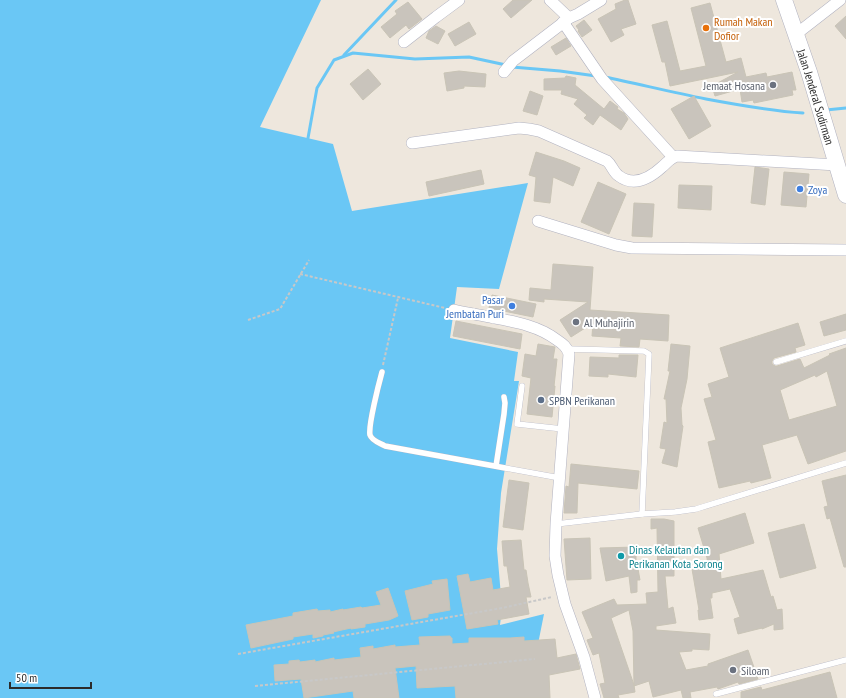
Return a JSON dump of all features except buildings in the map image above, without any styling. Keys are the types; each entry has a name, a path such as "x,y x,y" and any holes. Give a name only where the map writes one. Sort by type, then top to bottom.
{"main road":[{"name":"Jalan Jenderal Sudirman","path":"784,0 809,72 846,195"}],"street":[{"path":"404,42 459,0"},
{"path":"550,0 566,20 602,78 673,157"},
{"path":"507,68 523,52 566,20 601,0"},
{"path":"795,35 840,0"},
{"path":"412,143 519,128 529,129 539,131 607,161 611,164 619,176 634,181 651,177 673,157 677,156 836,164"},
{"path":"538,222 616,245 632,248 846,250"},
{"path":"454,310 525,324 540,329 552,336 564,346 569,354 556,524 555,556 565,604 584,657 594,698"}],"lane":[{"path":"776,362 846,340"},
{"path":"567,349 644,351 649,354 642,514"},
{"path":"382,372 371,424 370,434 374,441 385,446 560,478"},
{"path":"522,386 517,424 563,429"},
{"path":"496,466 504,414 504,397"},
{"path":"556,524 696,509 846,462"},
{"path":"716,694 846,660"}],"path":[{"path":"248,320 280,309 308,260"},
{"path":"300,274 454,310"},
{"path":"382,372 398,298"},
{"path":"238,654 502,608 563,595"},
{"path":"255,686 535,659"}],"water":[{"path":"0,0 321,0 260,127 333,144 352,211 528,183 499,289 457,287 450,338 518,352 514,381 519,381 501,493 497,549 502,608 500,625 544,614 535,659 533,698 0,698"}],"waterway":[{"path":"344,55 396,0"},
{"path":"308,138 317,88 334,60 353,53 415,59 469,57 506,65"},
{"path":"512,67 596,76"},
{"path":"605,77 730,103 803,113"},
{"path":"826,110 846,108"}],"place":[{"name":"Rumah Makan Dofior","path":"706,28"},
{"name":"Jemaat Hosana","path":"773,85"},
{"name":"Zoya","path":"800,189"},
{"name":"Pasar Jembatan Puri","path":"512,306"},
{"name":"Al Muhajirin","path":"576,322"},
{"name":"SPBN Perikanan","path":"541,400"},
{"name":"Dinas Kelautan dan Perikanan Kota Sorong","path":"621,556"},
{"name":"Siloam","path":"733,670"}]}
